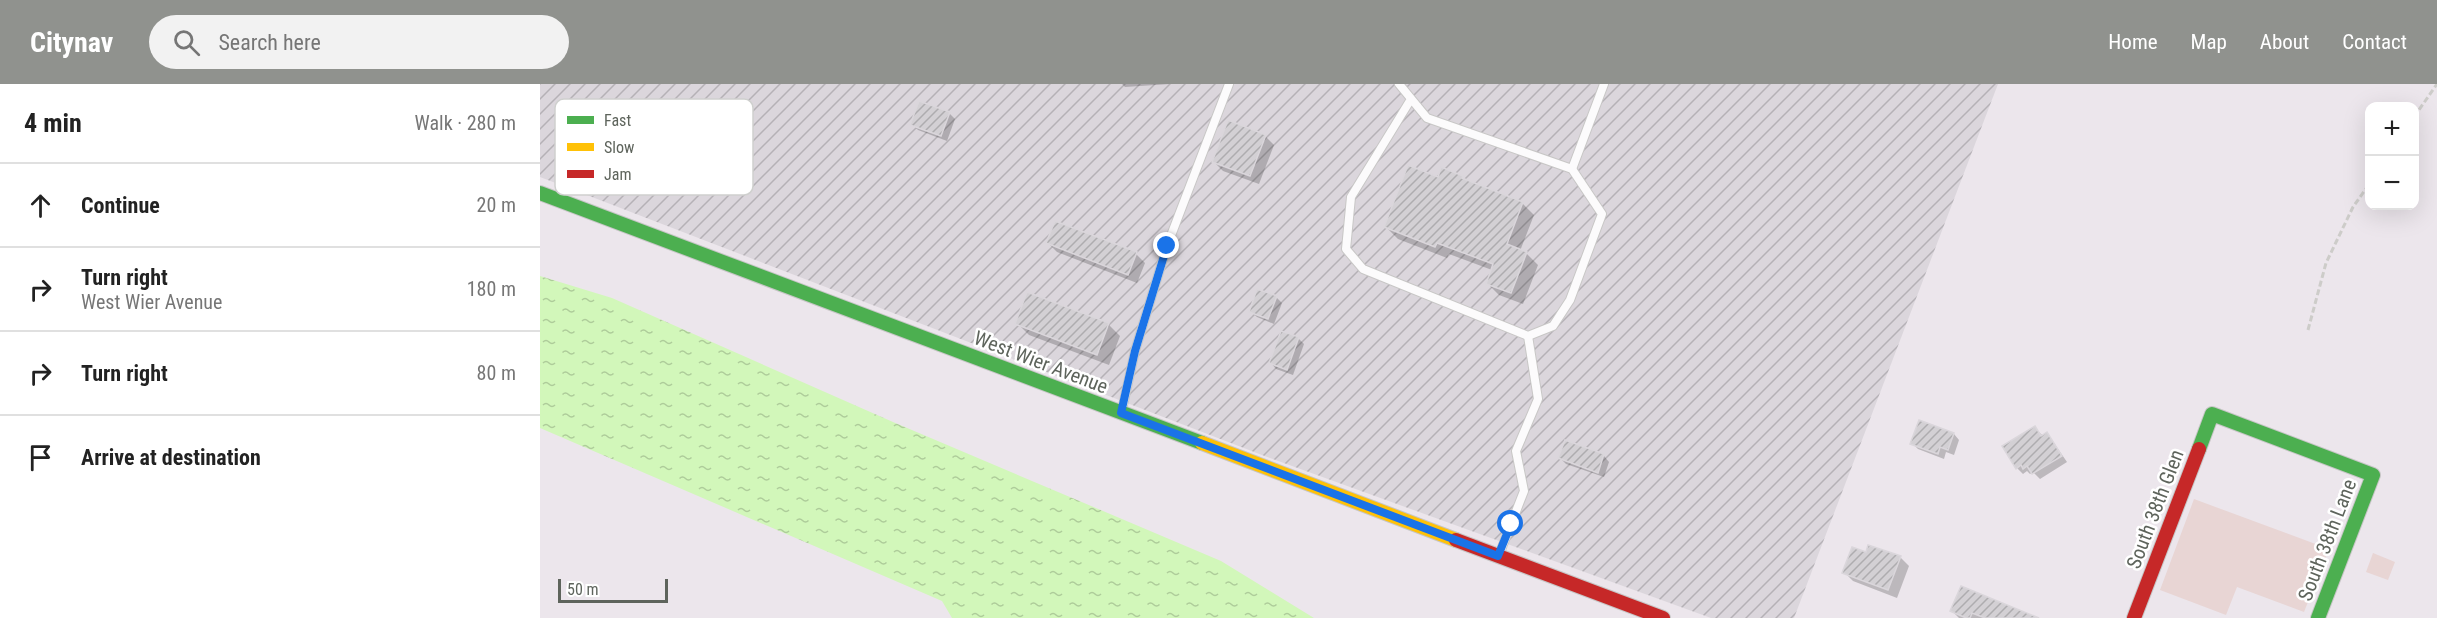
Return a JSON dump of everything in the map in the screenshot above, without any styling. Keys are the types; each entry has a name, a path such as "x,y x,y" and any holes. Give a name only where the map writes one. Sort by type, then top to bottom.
{"street":[{"name":"West Wier Avenue","path":"540,193 1663,618"},
{"name":"South 38th Glen","path":"2134,618 2212,414 2373,475"},
{"name":"South 38th Lane","path":"2318,618 2373,475"}],"lane":[{"path":"1121,413 1135,351 1167,246 1228,84"},
{"path":"1400,84 1427,118 1572,169 1602,214 1570,300 1553,326 1528,336 1363,269 1346,249 1350,197 1411,99"},
{"path":"1572,169 1604,84"},
{"path":"1498,556 1524,491 1516,451 1538,399 1528,336"}],"path":[{"path":"2419,111 2437,84"},
{"path":"2308,330 2326,263 2353,207 2365,190"}],"shaded area":[{"path":"540,84 1998,84 1794,618 1711,618 1262,455 587,195 753,195 753,99 555,99 555,183 540,177"},
{"path":"2194,499 2329,549 2304,612 2237,587 2226,615 2160,590"},
{"path":"2373,553 2395,562 2388,580 2366,572"}],"water":[{"path":"540,276 612,298 893,422 1221,561 1314,618 952,618 942,601 540,428"}],"building":[{"path":"919,101 950,112 941,136 910,125"},
{"path":"1228,120 1266,135 1250,176 1212,162"},
{"path":"1408,165 1438,177 1441,167 1463,176 1462,178 1523,202 1507,244 1527,252 1511,293 1486,284 1493,264 1437,243 1435,247 1384,227"},
{"path":"1055,221 1137,252 1128,275 1046,243"},
{"path":"1257,289 1277,296 1268,319 1249,312"},
{"path":"1027,292 1109,323 1097,355 1015,324"},
{"path":"1281,331 1299,337 1287,370 1269,363"},
{"path":"1919,420 1954,433 1948,450 1940,447 1938,454 1910,444"},
{"path":"2035,426 2041,436 2047,432 2062,456 2032,474 2027,466 2023,469 2021,465 2016,469 2002,446"},
{"path":"1565,440 1604,454 1598,473 1558,458"},
{"path":"1868,545 1901,556 1888,590 1842,573 1852,547 1866,552"},
{"path":"1961,586 2039,618 1985,618 1972,613 1970,618 1966,618 1950,611"}],"traffic: fast":[{"path":"540,193 1202,443"},
{"path":"2199,449 2212,414 2373,475 2318,618"}],"traffic: slow":[{"path":"1202,443 1456,540"}],"traffic: jam":[{"path":"2134,618 2199,449"},
{"path":"1456,540 1663,618"}],"route":[{"path":"1167,246 1135,351 1121,413 1498,556 1511,524"}]}
